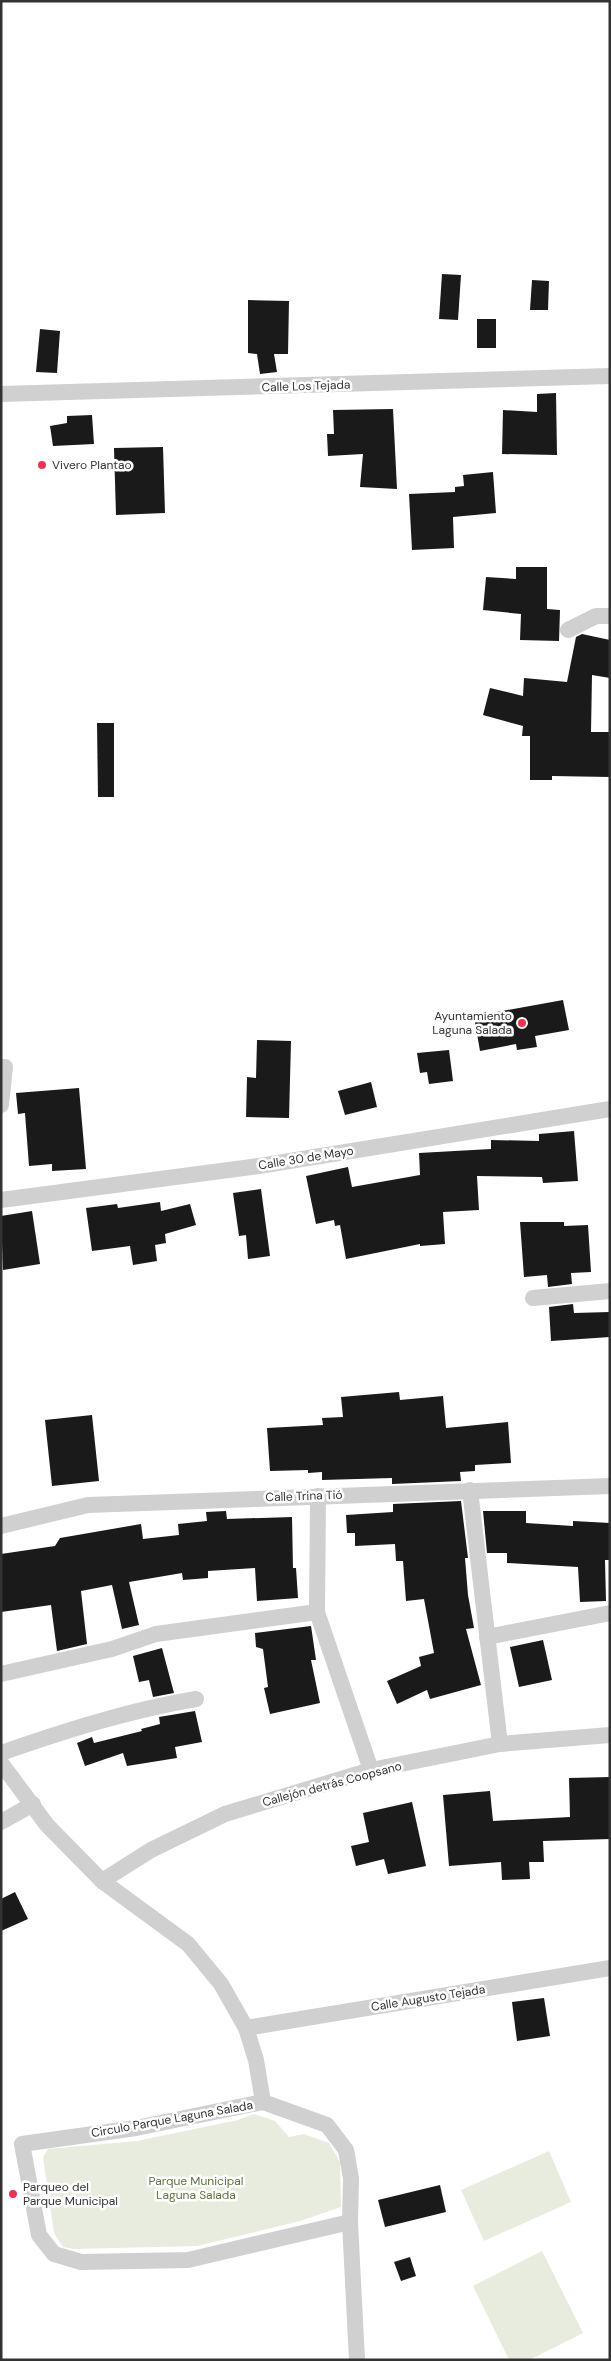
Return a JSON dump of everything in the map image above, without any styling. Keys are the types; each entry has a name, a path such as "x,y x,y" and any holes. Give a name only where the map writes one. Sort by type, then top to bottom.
{"street":[{"name":"Calle Los Tejada","path":"1,394 610,376"},
{"path":"568,630 596,616 610,616"},
{"path":"1,1067 5,1067 1,1106"},
{"name":"Calle 30 de Mayo","path":"1,1200 259,1166 610,1109"},
{"path":"532,1298 610,1291"},
{"name":"Calle Trina Tió","path":"1,1526 88,1505 610,1486"},
{"path":"470,1490 500,1744"},
{"path":"318,1496 317,1612 371,1770"},
{"path":"1,1674 112,1649 156,1634 317,1612"},
{"path":"487,1637 610,1612"},
{"path":"1,1753 55,1734 173,1703 196,1699"},
{"name":"Callejón detrás Coopsano","path":"102,1881 151,1850 225,1814 371,1770 500,1744 610,1735"},
{"path":"1,1762 47,1825 102,1881 188,1944 221,1984 246,2028 256,2060 263,2102 327,2125 346,2150 351,2178 350,2222 357,2360"},
{"path":"1,1822 33,1804"},
{"name":"Calle Augusto Tejada","path":"246,2028 610,1968"},
{"name":"Circulo Parque Laguna Salada","path":"263,2102 136,2128 22,2144 39,2235 54,2254 81,2262 188,2260 350,2222"}],"green space":[{"name":"Parque Municipal Laguna Salada","path":"254,2114 275,2121 289,2137 304,2134 329,2143 340,2162 341,2207 300,2221 197,2246 74,2249 63,2247 54,2233 43,2157 48,2149 137,2141 238,2120"},
{"path":"549,2151 571,2202 484,2241 461,2190"},
{"path":"542,2251 583,2333 529,2360 509,2360 473,2286"}],"building":[{"path":"442,274 461,275 458,320 439,319"},
{"path":"532,280 549,281 548,310 530,310"},
{"path":"248,300 289,301 288,354 274,354 277,372 260,374 257,354 248,353"},
{"path":"477,319 496,319 496,348 477,348"},
{"path":"40,329 60,331 57,373 36,372"},
{"path":"556,393 557,455 502,454 503,410 537,412 537,394"},
{"path":"393,409 397,489 360,487 363,454 328,456 327,434 334,434 333,410"},
{"path":"92,415 94,444 53,446 50,426 67,423 67,416"},
{"path":"163,447 165,513 116,515 114,448"},
{"path":"493,472 496,513 453,517 454,548 412,550 409,494 455,492 455,487 464,486 463,475"},
{"path":"516,567 547,567 547,609 560,610 559,641 520,640 521,614 483,610 486,577 516,579"},
{"path":"582,634 610,640 610,678 592,675 591,732 610,732 610,777 552,776 552,780 530,780 530,736 522,736 523,726 483,715 490,688 523,696 524,678 567,682 576,637"},
{"path":"97,723 114,723 114,797 98,797"},
{"name":"Ayuntamiento Laguna Salada","path":"563,1000 569,1030 535,1036 537,1047 517,1050 516,1044 480,1051 474,1016"},
{"path":"257,1040 291,1041 289,1118 246,1117 247,1077 256,1078"},
{"path":"449,1050 453,1081 429,1084 427,1072 420,1073 417,1053"},
{"path":"371,1082 377,1107 345,1115 338,1091"},
{"path":"79,1088 86,1169 52,1171 52,1164 29,1166 25,1113 18,1114 16,1093"},
{"path":"574,1131 578,1181 543,1183 542,1177 477,1176 479,1210 443,1212 445,1244 420,1246 420,1244 346,1259 340,1225 335,1226 334,1220 316,1224 306,1176 348,1167 352,1187 420,1175 419,1153 491,1149 491,1140 539,1141 539,1134"},
{"path":"261,1189 270,1256 248,1259 246,1235 239,1236 233,1193"},
{"path":"160,1202 161,1211 190,1204 196,1225 165,1234 166,1243 155,1245 157,1261 133,1265 130,1246 92,1251 86,1208 117,1204 118,1208"},
{"path":"32,1211 40,1264 3,1270 1,1216"},
{"path":"520,1222 564,1222 564,1226 588,1225 591,1272 571,1273 572,1284 548,1287 547,1275 524,1277"},
{"path":"573,1304 574,1313 610,1312 610,1337 551,1341 549,1307"},
{"path":"399,1392 400,1400 443,1396 446,1428 508,1422 511,1463 475,1465 475,1471 460,1472 461,1481 392,1484 392,1478 322,1480 322,1472 308,1473 308,1470 270,1471 267,1428 323,1425 322,1418 343,1417 341,1397"},
{"path":"92,1415 99,1481 52,1486 45,1420"},
{"path":"461,1501 468,1558 465,1558 468,1595 474,1628 466,1629 481,1685 430,1699 427,1690 397,1704 387,1681 421,1666 419,1657 434,1653 424,1599 406,1601 403,1561 396,1561 395,1544 355,1546 355,1533 347,1533 346,1515 393,1512 393,1504"},
{"path":"226,1511 227,1519 292,1517 293,1568 296,1568 298,1598 257,1601 255,1568 208,1571 208,1578 183,1580 182,1573 129,1582 139,1625 122,1629 112,1585 81,1591 87,1644 57,1651 51,1605 1,1612 1,1554 55,1546 60,1538 141,1524 143,1539 179,1535 178,1524 207,1521 206,1512"},
{"path":"483,1511 526,1511 526,1523 573,1526 573,1521 610,1523 609,1560 605,1560 606,1601 580,1602 578,1567 507,1563 507,1553 487,1553"},
{"path":"311,1626 316,1660 311,1660 320,1703 270,1714 264,1688 268,1687 263,1649 256,1647 255,1633"},
{"path":"543,1640 552,1680 519,1687 510,1647"},
{"path":"162,1648 174,1693 153,1697 149,1680 139,1682 133,1656"},
{"path":"195,1711 202,1742 175,1747 177,1758 127,1766 123,1753 85,1766 77,1743 92,1737 94,1743 142,1731 141,1729 160,1724 159,1717"},
{"path":"610,1777 610,1839 543,1841 544,1862 529,1862 530,1879 502,1880 501,1862 449,1866 443,1795 490,1791 493,1821 570,1817 569,1778"},
{"path":"412,1802 426,1866 388,1874 384,1859 356,1866 351,1846 369,1842 363,1813"},
{"path":"15,1892 28,1919 1,1931 1,1899"},
{"path":"544,1998 550,2036 517,2041 512,2002"},
{"path":"440,2185 446,2212 385,2227 378,2200"},
{"path":"410,2257 416,2276 401,2281 394,2262"}],"place":[{"name":"Vivero Plantao","path":"42,465"},
{"name":"Ayuntamiento Laguna Salada","path":"522,1023"},
{"name":"Parqueo del Parque Municipal","path":"13,2194"}]}
